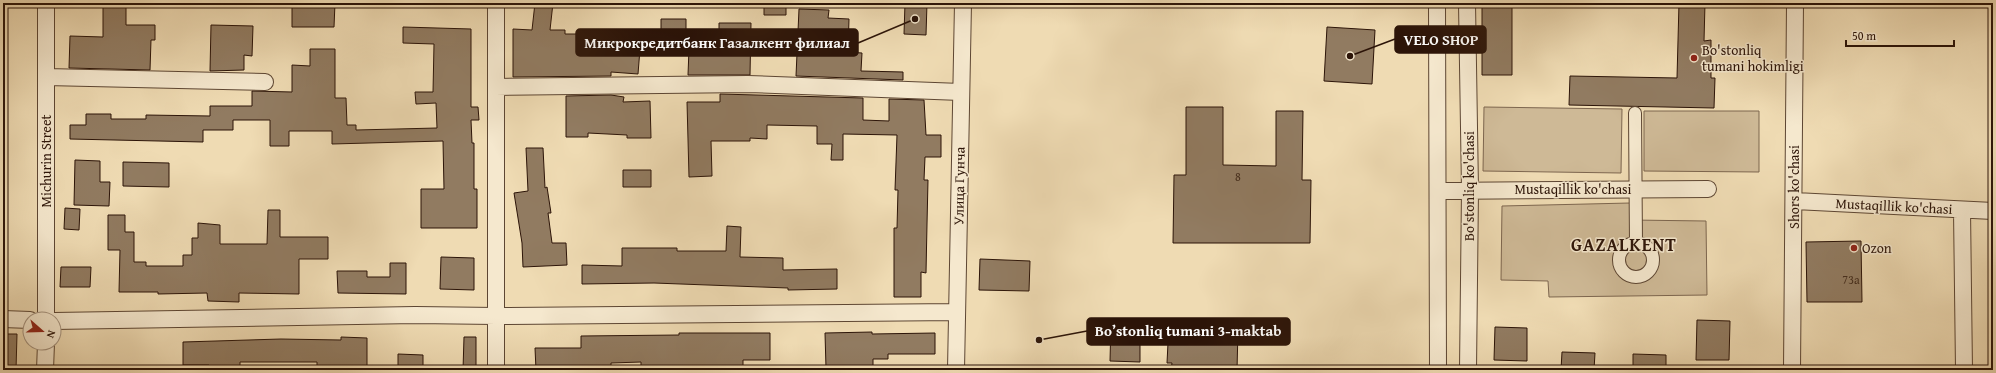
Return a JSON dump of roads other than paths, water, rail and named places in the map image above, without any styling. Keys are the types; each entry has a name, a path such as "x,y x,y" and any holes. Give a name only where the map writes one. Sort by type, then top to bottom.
{"street":[{"name":"Michurin Street","path":"46,3 46,311"},
{"path":"496,3 496,370"},
{"name":"Улица Гунча","path":"956,370 963,3"},
{"path":"1437,3 1438,370"},
{"name":"Bo'stonliq ko'chasi","path":"1467,3 1470,190 1468,370"},
{"name":"Shors ko'chasi","path":"1792,370 1795,3"},
{"path":"46,77 265,82"},
{"path":"496,87 748,84 961,92"},
{"path":"1635,113 1636,244"},
{"name":"Mustaqillik ko'chasi","path":"1438,190 1708,189"},
{"name":"Mustaqillik ko'chasi","path":"1794,201 1993,211"},
{"path":"1962,210 1964,370"},
{"path":"62,321 415,315 496,316 957,312"},
{"path":"3,319 22,320"},
{"path":"46,351 46,370"}],"place":[{"name":"Микрокредитбанк Газалкент филиал","path":"915,19"},
{"name":"VELO SHOP","path":"1350,56"},
{"name":"Bo'stonliq tumani hokimligi","path":"1694,58"},
{"name":"Ozon","path":"1854,248"},
{"name":"Bo’stonliq tumani 3-maktab","path":"1039,340"}],"district":[{"name":"GAZALKENT","path":"1624,245"}]}
